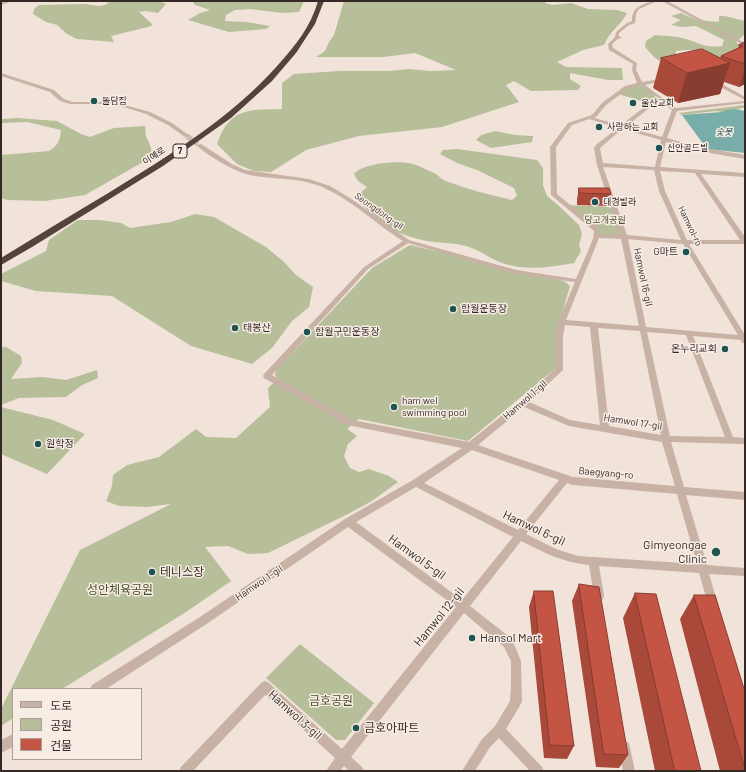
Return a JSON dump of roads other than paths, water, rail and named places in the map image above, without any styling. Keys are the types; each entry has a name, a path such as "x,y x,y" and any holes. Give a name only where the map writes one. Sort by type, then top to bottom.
{"highway":[{"name":"이예로","path":"1,256 189,140 227,110 282,59 305,27 314,10 321,1"},
{"path":"314,10 326,1"},
{"name":"이예로","path":"1,262 152,169 203,136 235,112 278,71 296,49 314,10"}],"street":[{"path":"1,4 11,1"},
{"path":"655,1 638,8 634,14 634,22 628,24 617,33 617,37 620,38 617,38 610,44 611,49 635,64 634,70 642,84 675,110 745,101"},
{"path":"664,1 745,45"},
{"path":"1,74 52,91 62,100 72,103 114,103 148,113 170,124 187,136"},
{"path":"674,77 627,87 604,104 594,116 570,124 553,147 554,195 597,230 596,236 686,242 745,242"},
{"path":"708,78 745,101"},
{"name":"Hamwol 16-gil","path":"659,98 620,127 597,148 600,164 624,237 666,439 702,568 717,615"},
{"name":"Hamwol-ro","path":"675,110 664,140 657,169 662,191 686,242 744,339"},
{"path":"589,118 698,149 738,154 745,157"},
{"name":"Seongdong-gil","path":"199,145 240,170 250,173 306,180 328,187 391,232 407,241 515,272 579,281"},
{"path":"600,164 744,176"},
{"path":"698,173 745,242"},
{"name":"Hamwol 1-gil","path":"98,688 204,620 348,522 416,483 471,446 559,370 559,336 562,322 596,236"},
{"name":"Baegyang-ro","path":"407,241 366,268 267,376 350,423 471,446 573,481 745,496"},
{"path":"562,322 744,339"},
{"path":"594,326 606,429"},
{"path":"689,334 730,440"},
{"name":"Hamwol 17-gil","path":"522,403 569,423 666,439 745,441"},
{"name":"Hamwol 12-gil","path":"332,771 464,607 565,478"},
{"name":"Hamwol 6-gil","path":"416,483 554,554 578,560 745,572"},
{"name":"Hamwol 5-gil","path":"348,522 464,607 508,643 516,661 518,686 516,702 499,730 486,743 468,771"},
{"path":"593,561 601,607"},
{"name":"Hamwol 3-gil","path":"185,771 265,687 358,771"},
{"path":"499,730 538,771"},
{"path":"624,739 629,771"},
{"path":"1,747 12,741"}],"water":[{"name":"숯못","path":"735,109 745,111 745,153 707,149 682,115 722,112 725,110"}],"tunnel":[{"path":"187,136 199,145"}],"place":[{"name":"돌담집","path":"94,101"},
{"name":"울산교회","path":"633,103"},
{"name":"사랑하는 교회","path":"599,127"},
{"name":"신안골드빌","path":"659,148"},
{"name":"대경빌라","path":"595,202"},
{"name":"G마트","path":"686,252"},
{"name":"함월운동장","path":"453,309"},
{"name":"태봉산","path":"235,328"},
{"name":"함월구민운동장","path":"307,332"},
{"name":"온누리교회","path":"725,349"},
{"name":"ham wel swimming pool","path":"394,407"},
{"name":"원학정","path":"38,444"},
{"name":"Gimyeongae Clinic","path":"716,552"},
{"name":"테니스장","path":"152,572"},
{"name":"Hansol Mart","path":"472,638"},
{"name":"금호아파트","path":"356,728"}],"park label":[{"name":"당고개공원","path":"605,220"},
{"name":"성안체육공원","path":"120,590"},
{"name":"금호공원","path":"331,701"}]}
